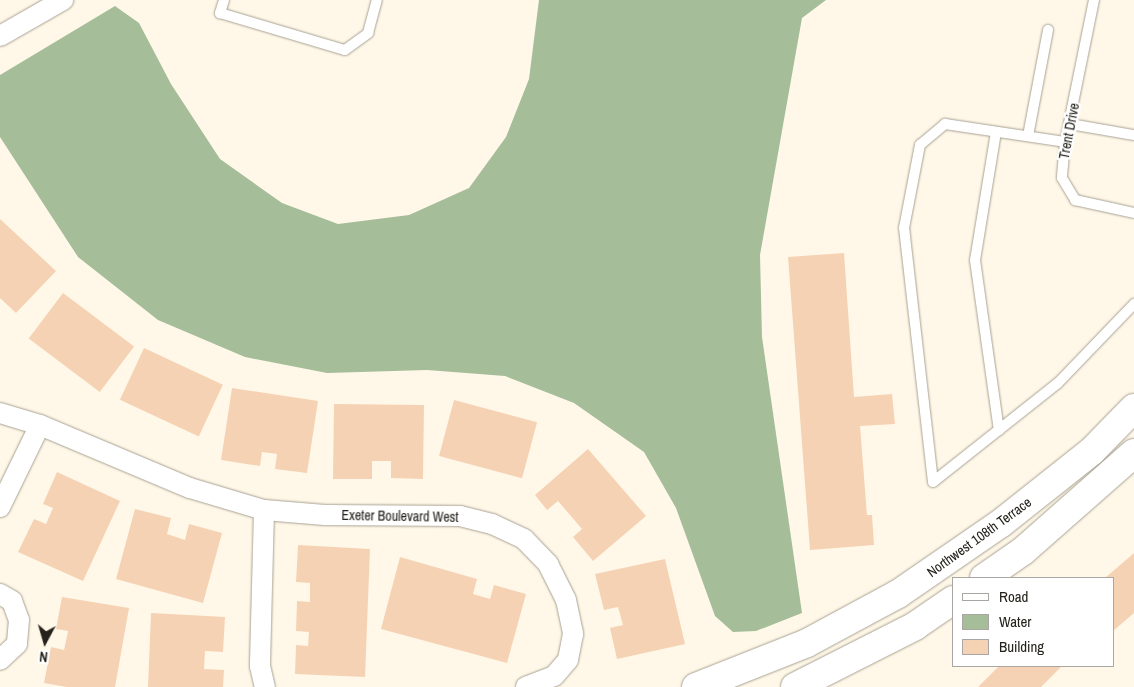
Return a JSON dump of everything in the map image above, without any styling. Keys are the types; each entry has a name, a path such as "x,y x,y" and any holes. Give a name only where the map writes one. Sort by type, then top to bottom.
{"street":[{"path":"0,36 63,0"},
{"name":"Northwest 108th Terrace","path":"696,687 807,643 898,594 1000,524 1092,451 1134,408"},
{"name":"Exeter Boulevard West","path":"0,412 40,425 190,488 264,510 325,515 460,516 492,524 524,539 552,573 566,600 573,634 568,660 564,665 554,676 526,687"},
{"path":"0,507 40,425"},
{"path":"985,577 1023,551 1134,453"},
{"path":"264,510 260,666 265,687"},
{"path":"0,594 12,601 19,620 17,644 0,660"},
{"path":"795,687 821,676 915,626 952,601"}],"lane":[{"path":"224,0 220,13 345,50 368,33 377,0"},
{"name":"Trent Drive","path":"1094,0 1066,142 1062,178 1075,200 1134,213"},
{"path":"1028,136 1048,30"},
{"path":"1066,142 945,124 920,145 904,228 933,482 1058,383 1134,304"},
{"path":"1070,124 1134,135"},
{"path":"996,132 975,260 999,430"}],"water":[{"path":"539,0 826,0 802,18 760,255 762,337 802,613 756,631 733,632 715,616 676,508 644,452 574,403 505,376 427,370 327,373 245,357 158,320 78,257 0,137 0,75 115,6 139,23 171,84 220,159 282,203 338,224 409,215 469,188 506,137 529,79"}],"building":[{"path":"0,219 56,271 16,313 0,298"},
{"path":"844,253 854,397 892,394 895,424 860,426 867,515 872,515 874,545 810,550 788,257"},
{"path":"63,293 134,347 100,392 29,339"},
{"path":"144,348 223,385 199,436 120,400"},
{"path":"232,388 318,401 307,473 275,469 277,454 262,452 260,466 221,460"},
{"path":"454,400 537,422 522,478 439,456"},
{"path":"334,404 424,405 423,479 391,478 391,461 372,461 372,479 333,479"},
{"path":"588,449 646,516 593,561 573,537 582,529 558,501 547,510 535,495"},
{"path":"57,472 120,501 83,581 18,552 34,519 46,524 53,508 43,504"},
{"path":"135,509 171,518 167,534 185,540 189,524 222,533 203,603 116,579"},
{"path":"298,545 370,549 365,677 295,674 296,645 308,646 309,632 296,631 297,601 310,602 310,583 296,582"},
{"path":"1134,553 1134,613 1114,630 1114,577 1106,577"},
{"path":"400,557 477,579 473,594 490,599 494,585 526,594 507,663 381,629"},
{"path":"665,559 685,644 617,659 610,628 623,625 618,607 604,610 595,574"},
{"path":"62,597 129,608 115,687 67,687 44,683 51,647 64,650 68,631 56,629"},
{"path":"151,613 225,617 223,652 205,651 204,669 224,670 223,687 148,687"},
{"path":"998,667 1061,667 1041,687 978,687"}]}
